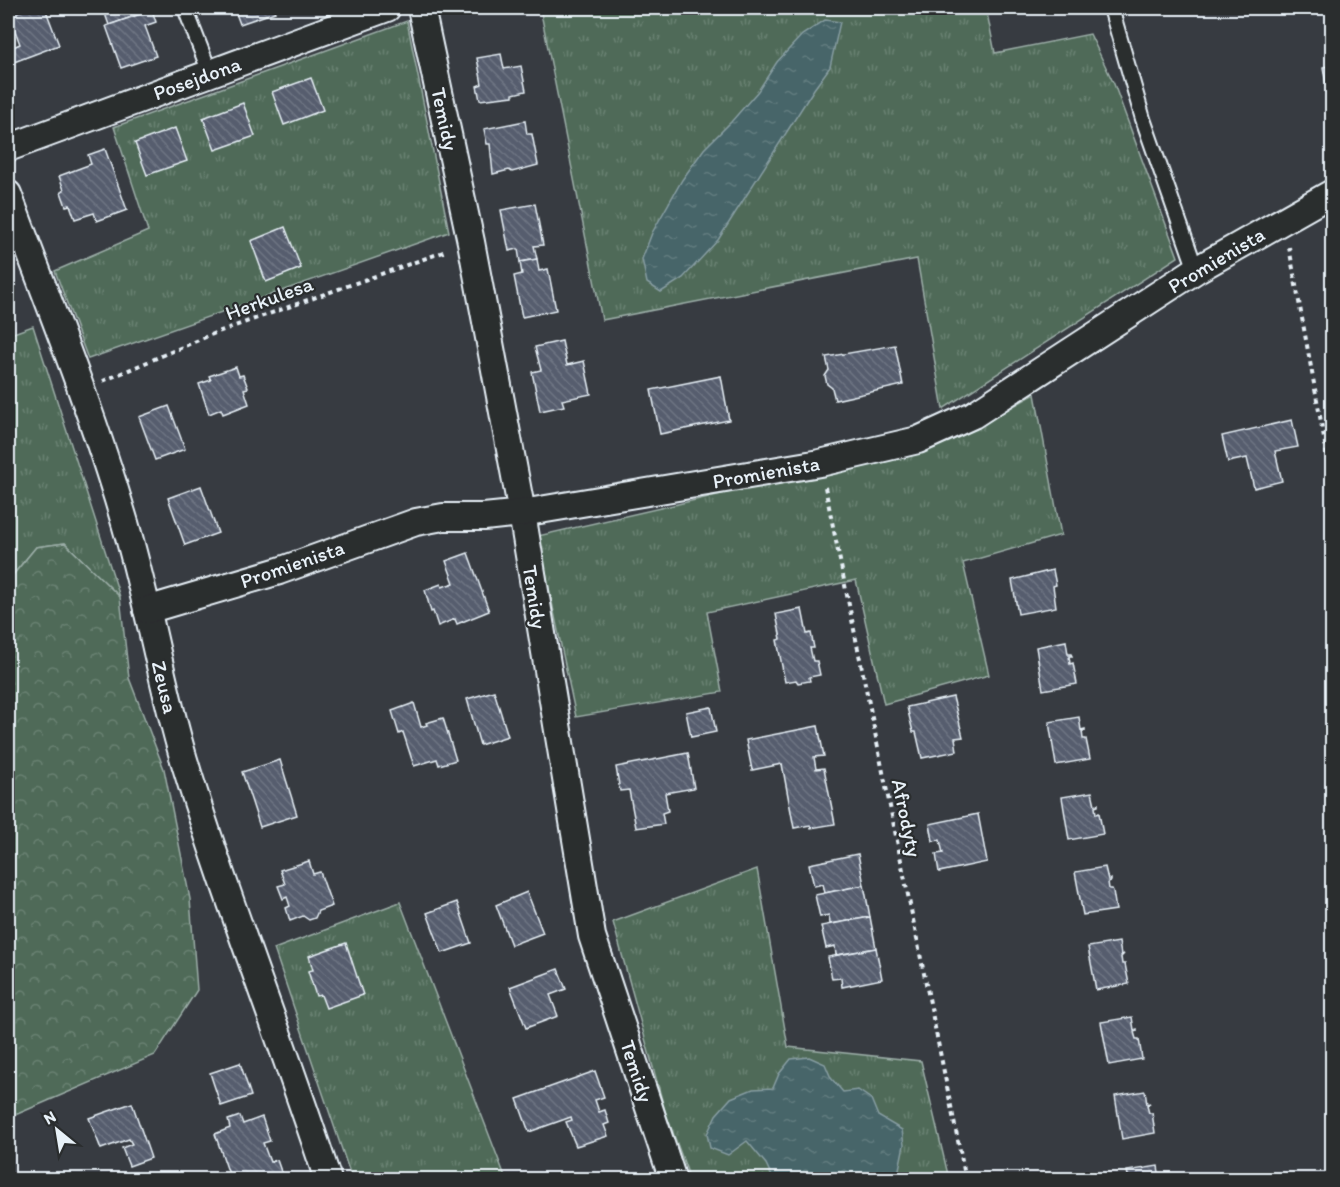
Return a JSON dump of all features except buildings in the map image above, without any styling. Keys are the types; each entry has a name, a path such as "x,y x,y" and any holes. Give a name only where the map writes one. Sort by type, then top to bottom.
{"street":[{"name":"Posejdona","path":"8,148 387,8"},
{"name":"Temidy","path":"421,8 471,242 522,513 592,936 673,1179"},
{"name":"Promienista","path":"147,610 279,571 416,522 442,517 484,517 522,513 820,463 918,440 973,415 1196,270 1332,193"},
{"name":"Zeusa","path":"8,194 123,513 168,701 197,802 328,1179"}],"lane":[{"path":"185,8 210,73"},
{"path":"1111,8 1143,119 1196,270"}],"path":[{"path":"1284,220 1332,482"},
{"name":"Herkulesa","path":"80,389 215,333 471,242"},
{"name":"Afrodyty","path":"820,463 966,1179"}],"green space":[{"path":"540,8 986,8 995,53 1090,34 1114,84 1178,257 943,409 917,259 602,320"},
{"path":"407,21 449,232 88,359 55,271 148,231 114,127"},
{"path":"33,326 120,597 65,543 36,547 8,581 8,335"},
{"path":"1035,394 1061,535 963,563 989,675 884,704 856,580 707,612 722,692 576,717 538,536 949,442"},
{"path":"65,543 120,597 129,678 164,769 190,899 197,990 155,1055 8,1118 8,581 36,547"},
{"path":"757,869 788,1047 921,1061 949,1179 690,1179 665,1111 613,922"},
{"path":"400,902 506,1179 352,1179 274,949"}],"water":[{"path":"825,20 840,22 830,67 718,240 683,278 661,292 647,283 642,259 652,233 682,180 704,149 758,91 777,62 802,35"},
{"path":"809,1057 825,1064 831,1078 843,1092 858,1090 871,1099 878,1116 902,1130 904,1145 897,1179 773,1179 766,1164 747,1141 728,1155 710,1148 707,1134 716,1115 731,1098 753,1089 773,1088 779,1074 791,1059"}]}
